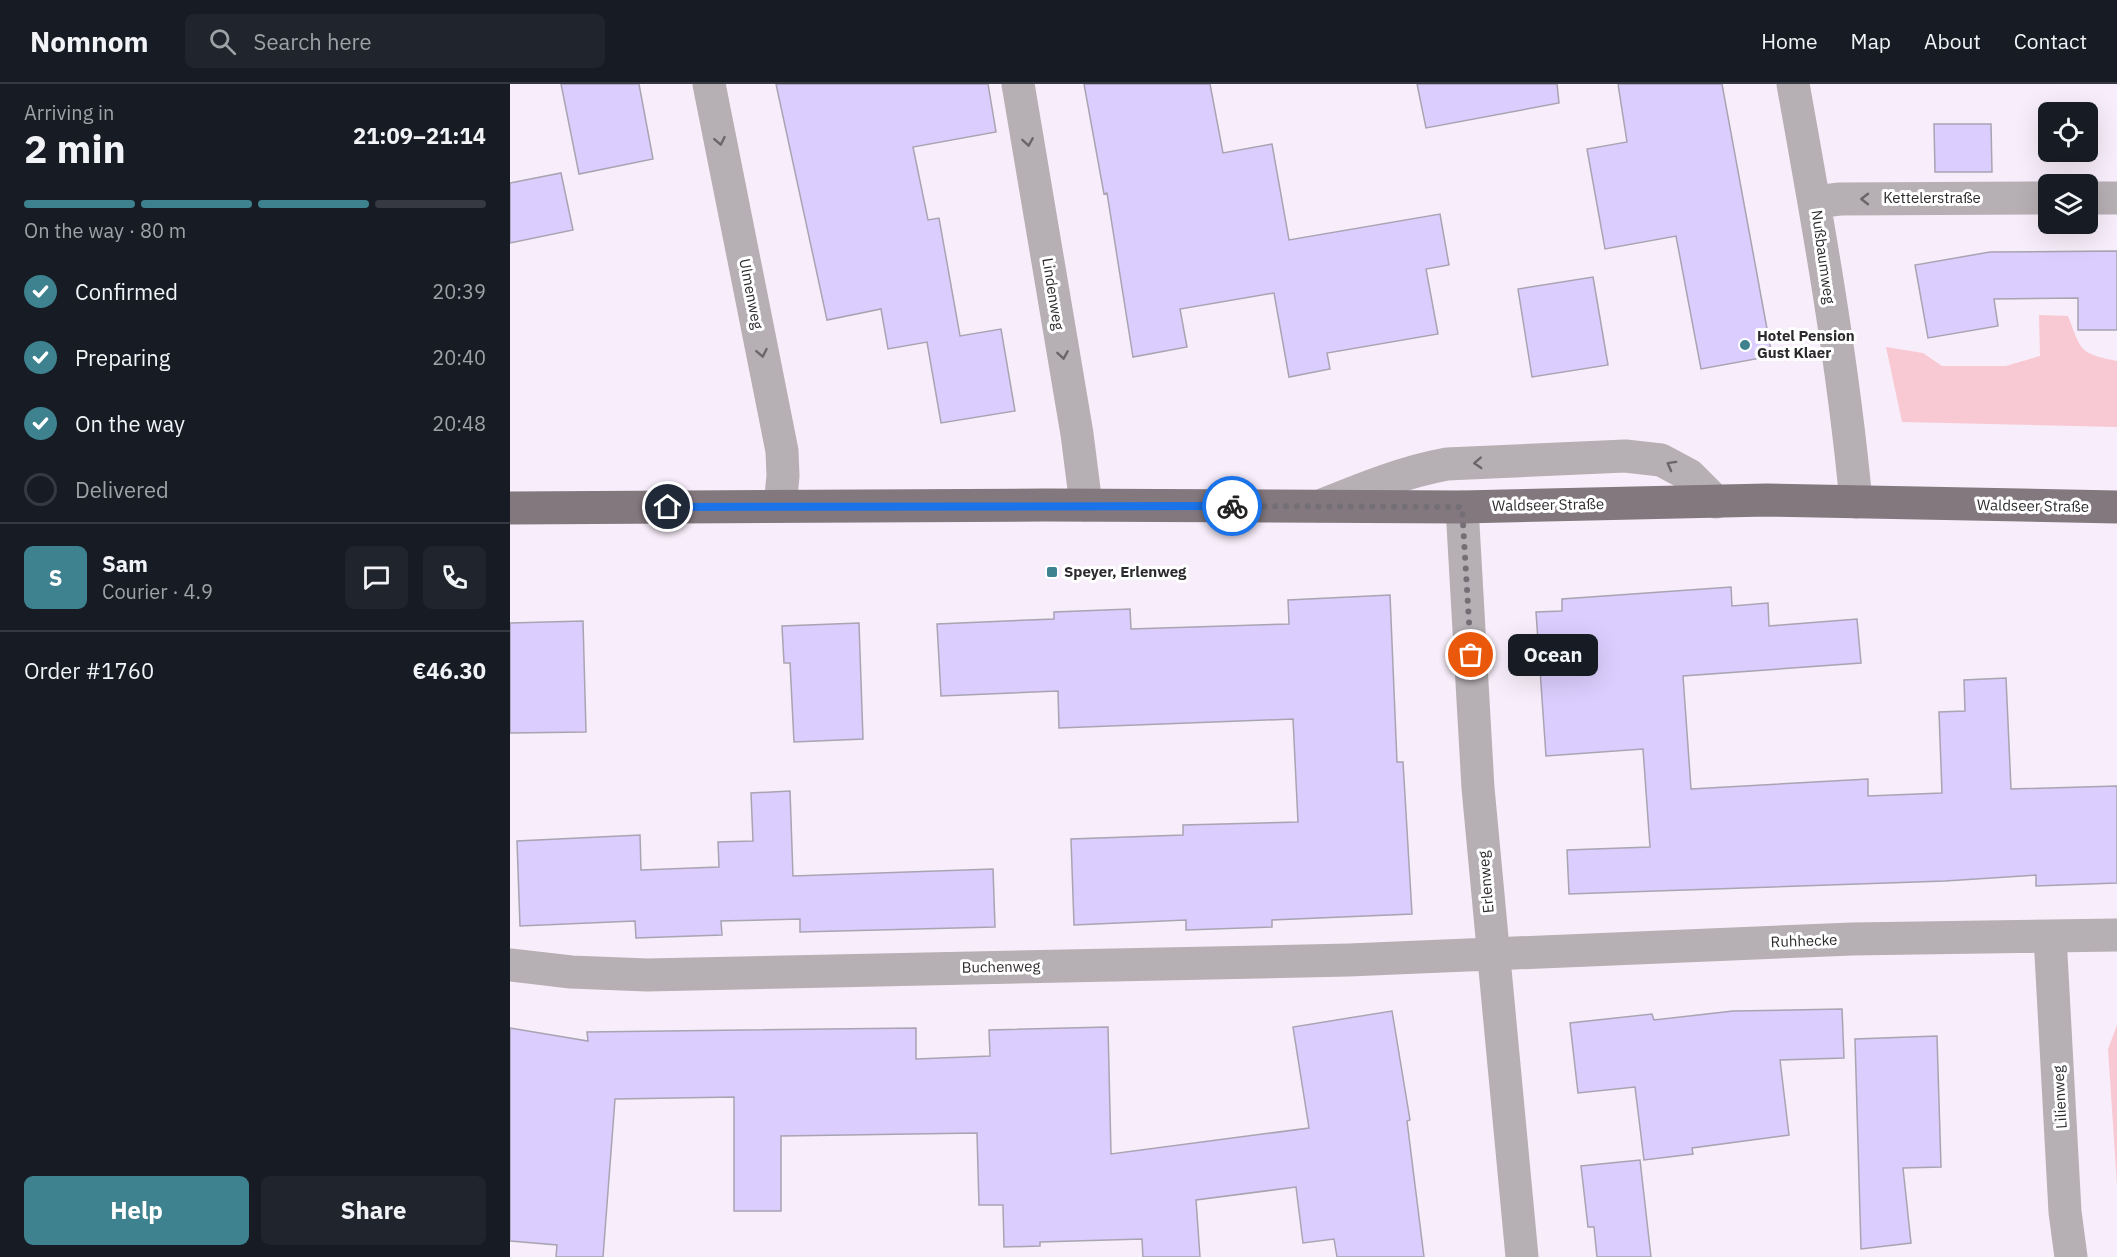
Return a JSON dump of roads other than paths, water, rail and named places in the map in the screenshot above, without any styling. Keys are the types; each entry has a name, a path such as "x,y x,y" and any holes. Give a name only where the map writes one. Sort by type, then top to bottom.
{"main road":[{"name":"Waldseer Straße","path":"510,508 1086,505 1462,507 1716,502 2117,507"}],"street":[{"name":"Ulmenweg","path":"709,84 782,451 783,476 780,506"},
{"name":"Lindenweg","path":"1018,84 1077,434 1086,505"},
{"name":"Nußbaumweg","path":"1793,84 1815,202 1856,502"},
{"name":"Kettelerstraße","path":"1815,202 1840,199 2038,198"},
{"path":"2098,198 2117,198"},
{"path":"1320,506 1391,478 1447,464 1625,456 1661,460 1689,475 1716,502"},
{"name":"Erlenweg","path":"1462,507 1478,788 1522,1257"},
{"name":"Ruhhecke","path":"1492,953 1852,939 2117,934"},
{"name":"Lilienweg","path":"2050,936 2065,1212 2071,1257"},
{"name":"Buchenweg","path":"510,965 571,972 647,975 1349,960 1492,953"}],"place":[{"name":"Hotel Pension Gust Klaer","path":"1745,345"},
{"name":"Speyer, Erlenweg","path":"1052,572"},
{"name":"Ocean","path":"1471,655"}]}
